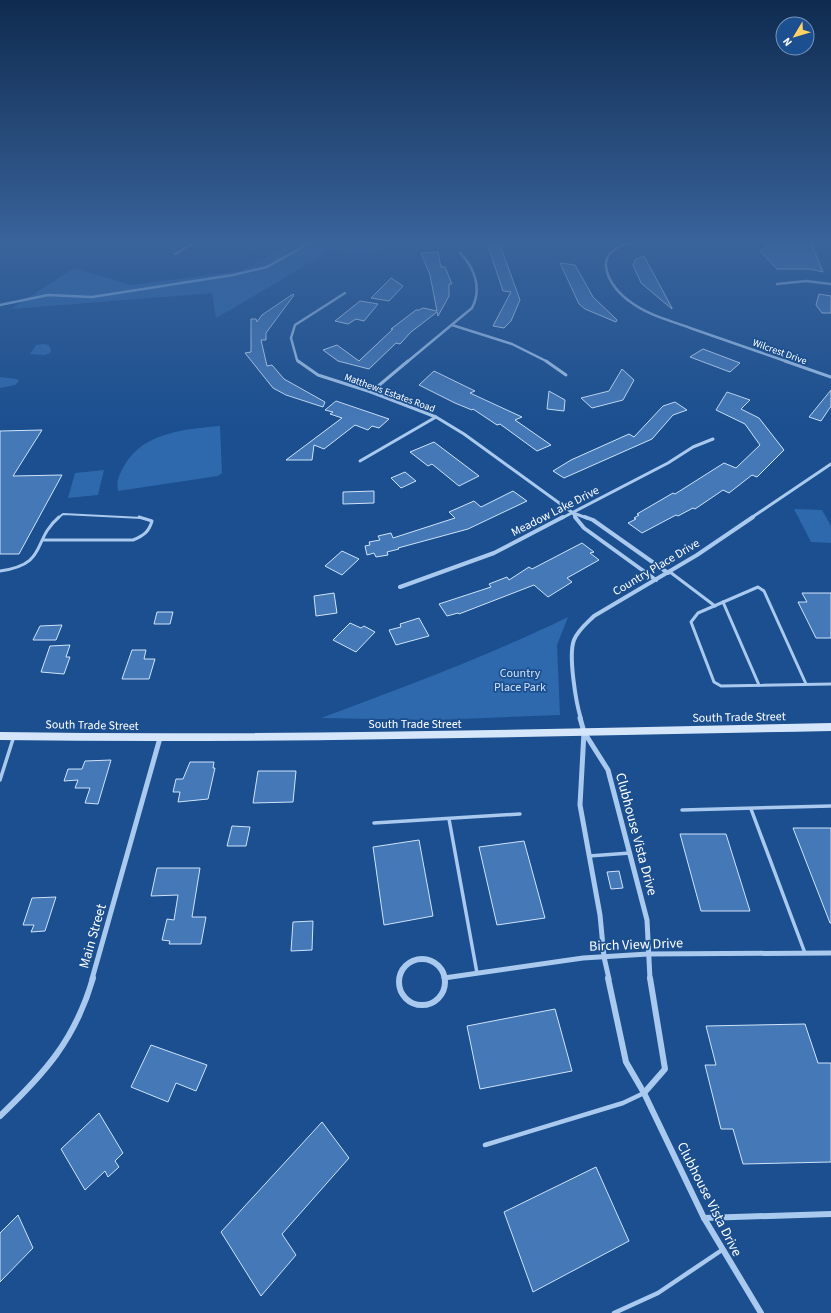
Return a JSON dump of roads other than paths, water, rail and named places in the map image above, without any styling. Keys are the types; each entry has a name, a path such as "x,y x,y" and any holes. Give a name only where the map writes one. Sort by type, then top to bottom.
{"main road":[{"name":"South Trade Street","path":"0,736 160,738 456,736 831,727"}],"street":[{"name":"Matthews Estates Road","path":"332,301 295,325 291,338 292,348 297,360 306,368 325,377 436,416 464,434 573,513 593,520 669,572"},
{"path":"371,392 472,308 475,301"},
{"name":"Wilcrest Drive","path":"628,301 651,314 831,377"},
{"path":"452,325 495,338 528,351 546,360 566,375"},
{"path":"360,461 436,416"},
{"name":"Meadow Lake Drive","path":"400,587 494,553 668,463 693,447 713,439"},
{"name":"Country Place Drive","path":"584,732 578,709 572,658 574,640 583,626 594,616 669,572 771,506 831,464"},
{"name":"Matthews Estates Road","path":"573,513 577,521 584,528 656,580"},
{"name":"Clubhouse Vista Drive","path":"584,732 608,770 647,920 650,987 665,1069 644,1093"},
{"name":"Clubhouse Vista Drive","path":"584,732 580,804 600,915 604,957 626,1062 644,1093 704,1218 761,1313"},
{"name":"Main Street","path":"0,1116 46,1069 64,1045 77,1020 91,984 160,738"},
{"name":"Birch View Drive","path":"444,978 583,958 648,954 831,953"},
{"path":"416,959 431,960 442,970 444,978 442,994 431,1004 417,1006 405,998 399,983 404,968 416,959"},
{"path":"704,1218 831,1214"}],"lane":[{"path":"0,571 11,570 28,563 44,540 53,521 63,514 139,517 152,521 151,528 144,536 133,540 44,540"},
{"path":"669,572 715,606"},
{"path":"806,684 764,591 758,587 698,613 691,622 714,682 721,686 831,684"},
{"path":"723,602 759,685"},
{"path":"0,780 14,736"},
{"path":"682,810 831,806"},
{"path":"751,809 805,953"},
{"path":"374,823 520,814"},
{"path":"449,819 477,973"},
{"path":"589,856 630,853"},
{"path":"485,1145 623,1103 644,1093"},
{"path":"614,1313 658,1293 722,1250"}],"waterway":[{"path":"0,305 18,301"}],"park label":[{"name":"Country Place Park","path":"520,680"}]}
